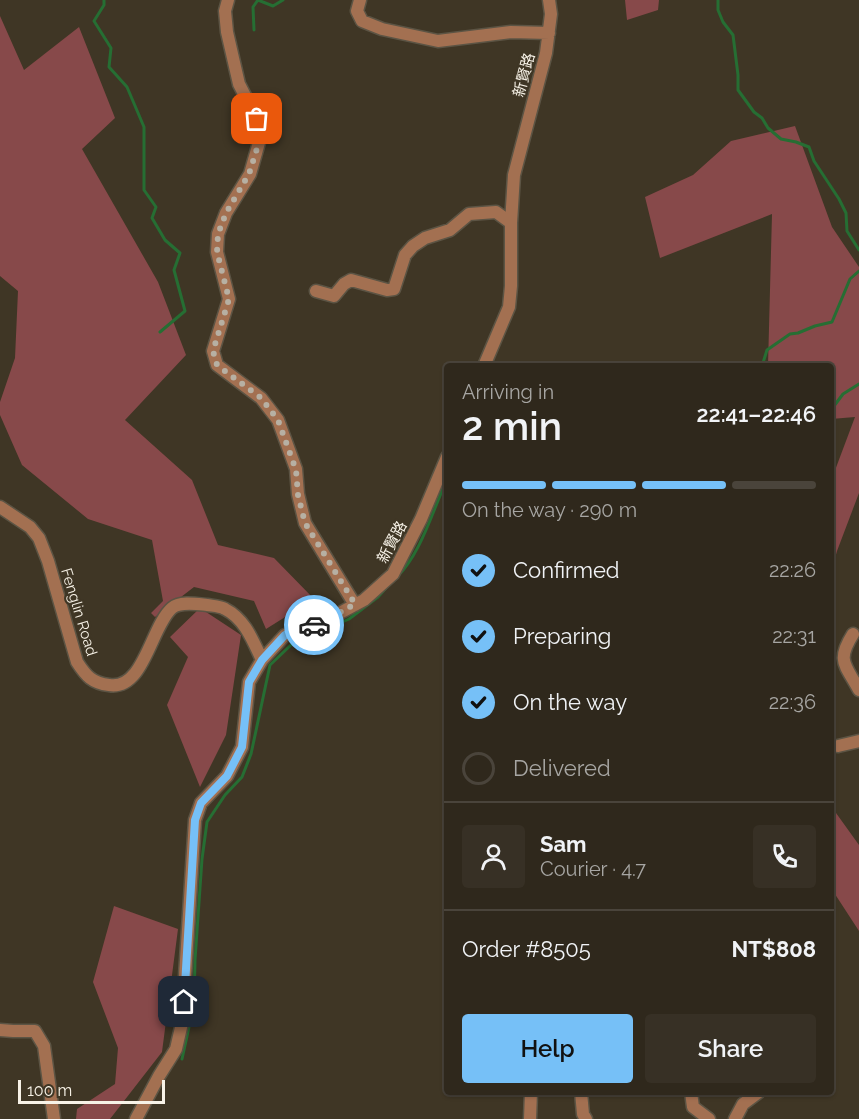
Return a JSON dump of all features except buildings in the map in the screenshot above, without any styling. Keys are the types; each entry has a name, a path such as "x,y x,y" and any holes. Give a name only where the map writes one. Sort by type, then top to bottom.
{"street":[{"path":"228,0 225,11 227,32 239,84 257,119 260,139 249,174 226,213 218,234 217,252 229,299 213,351 217,365 261,398 278,420 296,470 298,495 305,523 355,604"},
{"path":"360,0 357,11 362,21 382,29 438,41 511,32 549,33"},
{"name":"新賢路","path":"485,363 509,307 514,175 546,52 551,14 549,0"},
{"path":"316,291 334,296 344,284 351,280 387,290 394,289 405,255 425,238 450,230 469,214 496,212 511,223"},
{"name":"新賢路","path":"136,1119 176,1049 182,1023 195,820 201,803 227,776 242,747 249,682 262,660 285,635 323,622 364,600 393,574 444,473"},
{"name":"Fenglin Road","path":"0,507 30,527 39,538 48,561 77,662 86,676 99,684 114,686 127,681 138,670 166,615 173,606 184,603 224,608 238,617 262,660"},
{"path":"853,634 844,648 842,658 859,690"},
{"path":"838,746 859,741"},
{"path":"0,1030 35,1031 44,1046 54,1119"},
{"path":"530,1119 531,1095"},
{"path":"581,1095 583,1114 586,1119"},
{"path":"691,1095 693,1107 709,1119"},
{"path":"735,1119 743,1104 755,1095"}],"shaded area":[{"path":"625,0 659,0 658,10 627,20"},
{"path":"0,16 24,70 79,27 115,118 82,149 158,282 186,355 125,420 192,480 218,545 274,558 314,599 266,629 254,601 194,587 155,617 151,613 163,601 152,540 88,519 22,465 0,415 0,402 15,358 18,291 0,276"},
{"path":"795,126 832,227 859,267 859,493 834,562 834,473 855,417 834,419 834,363 768,363 772,214 660,258 645,197 693,175 731,141"},
{"path":"200,608 241,635 226,735 200,787 167,705 188,657 170,637"},
{"path":"834,810 859,845 859,931 834,893"},
{"path":"114,906 178,929 162,1052 110,1119 76,1119 77,1109 115,1084 118,1048 93,982"}],"waterway":[{"path":"104,0 104,5 94,21 111,48 109,67 127,87 144,127 144,190 156,207 152,218 165,240 180,253 174,270 185,311 160,332"},
{"path":"254,30 253,7 258,0 273,6 283,0"},
{"path":"718,0 718,10 723,22 733,35 738,90 768,128 781,139 809,147 814,161 846,213 847,231 859,250"},
{"path":"763,363 767,350 790,334 832,322 850,279 859,271"},
{"path":"834,406 843,394 859,384"},
{"path":"397,577 418,548 444,488"},
{"path":"182,1059 194,1004 202,859 207,822 225,795 242,777 251,754 270,665 292,644 349,619 386,588"}],"way so far":[{"path":"257,119 260,139 249,174 226,213 218,234 217,252 229,299 213,351 217,365 261,398 278,420 296,470 298,495 305,523 355,604 314,625"}],"route":[{"path":"184,1002 195,820 201,803 227,776 242,747 249,682 262,660 285,635 314,625"}]}
